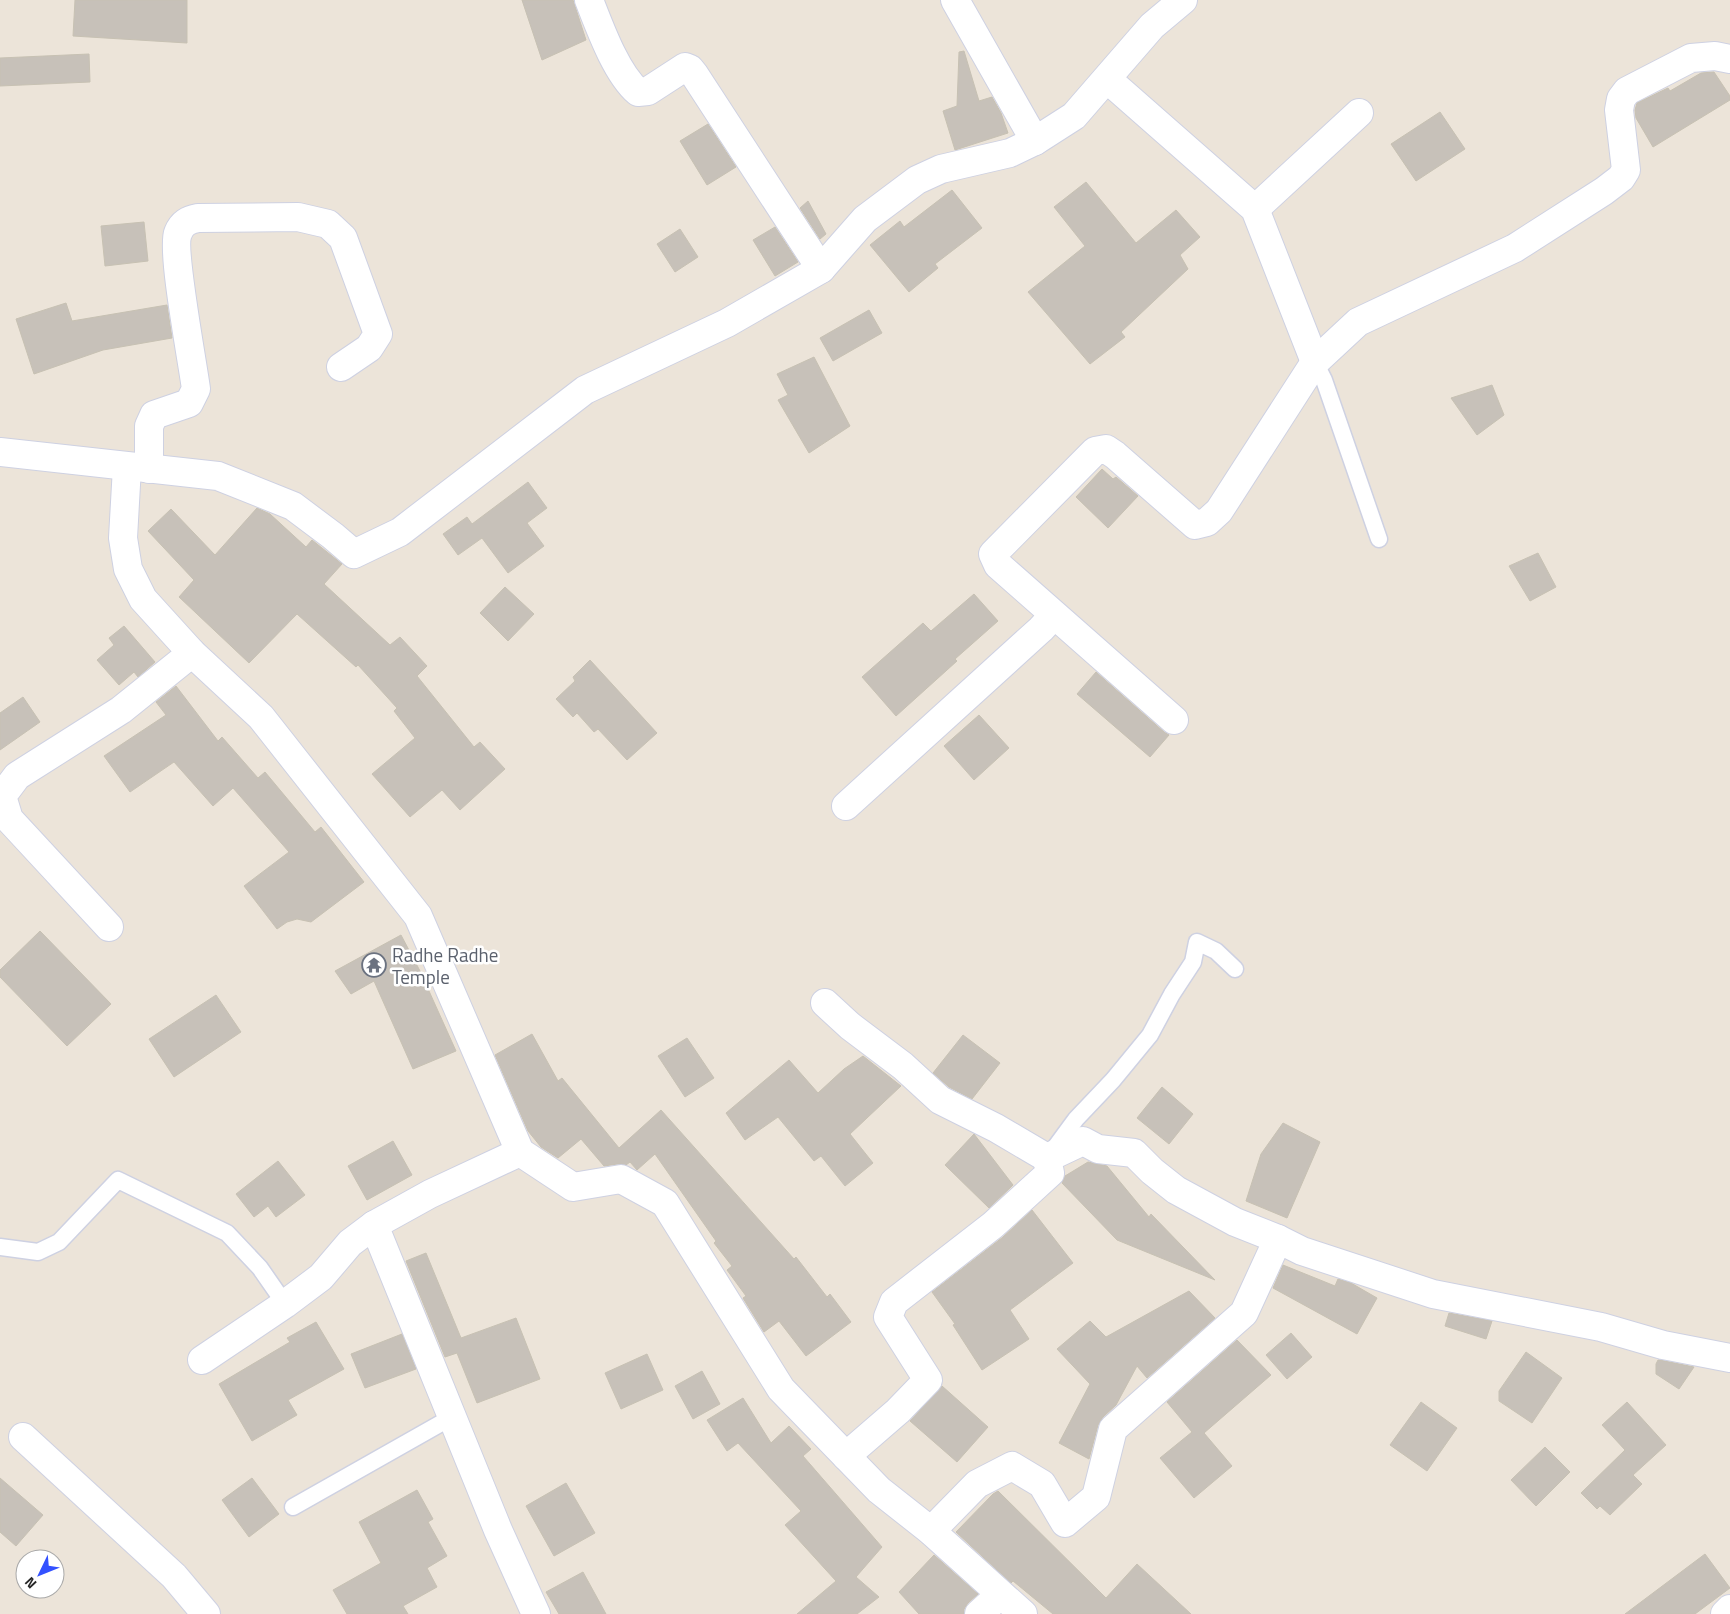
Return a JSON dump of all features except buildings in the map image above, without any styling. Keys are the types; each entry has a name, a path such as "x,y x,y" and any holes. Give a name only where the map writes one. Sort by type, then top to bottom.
{"street":[{"path":"589,0 628,83 638,92 648,90 685,67 690,69 821,269"},
{"path":"954,0 1035,141"},
{"path":"0,452 218,476 292,506 354,554 400,532 586,390 727,323 821,269 865,220 917,180 941,169 1010,153 1035,141 1074,116 1152,26 1183,0"},
{"path":"1174,720 1053,616 998,565 993,554 1096,451 1106,449 1195,525 1207,522 1219,511 1315,362 1358,322 1515,248 1621,178 1626,170 1619,110 1621,99 1627,91 1691,58 1715,56 1730,59"},
{"path":"1107,78 1255,209 1315,362"},
{"path":"1255,209 1359,113"},
{"path":"341,367 369,348 378,334 343,238 328,224 298,217 198,218 186,221 177,234 177,262 196,389 188,403 154,415 138,468 123,538 128,569 143,600 192,653 261,717 418,916 520,1152 573,1187 621,1179 665,1203 781,1389 879,1490 931,1532 1023,1614"},
{"path":"846,806 1053,616"},
{"path":"109,927 9,819 2,796 17,776 121,710 192,653"},
{"path":"825,1003 850,1026 903,1066 940,1100 996,1128 1047,1158 1050,1173 993,1225 894,1302 888,1317 928,1380 898,1411 846,1456"},
{"path":"1047,1158 1083,1141 1098,1149 1134,1153 1152,1171 1176,1190 1234,1222 1278,1239 1302,1251 1433,1294 1601,1327 1663,1345 1730,1358"},
{"path":"202,1360 285,1304 321,1276 350,1243 374,1225 430,1194 520,1152"},
{"path":"374,1225 498,1530 536,1614"},
{"path":"931,1532 977,1484 1012,1466 1042,1484 1065,1523 1096,1497 1113,1429 1244,1312 1278,1239"},
{"path":"23,1437 174,1576 206,1614"},
{"path":"979,1614 1000,1595"},
{"path":"1725,1614 1730,1609"}],"lane":[{"path":"1315,362 1324,380 1379,539"},
{"path":"1047,1158 1076,1119 1113,1080 1150,1036 1172,994 1193,962 1197,942 1216,951 1235,969"},
{"path":"0,1247 38,1252 59,1242 118,1180 227,1233 260,1268 285,1304"},
{"path":"293,1507 452,1417"}],"place":[{"name":"Radhe Radhe Temple","path":"374,965"}]}
